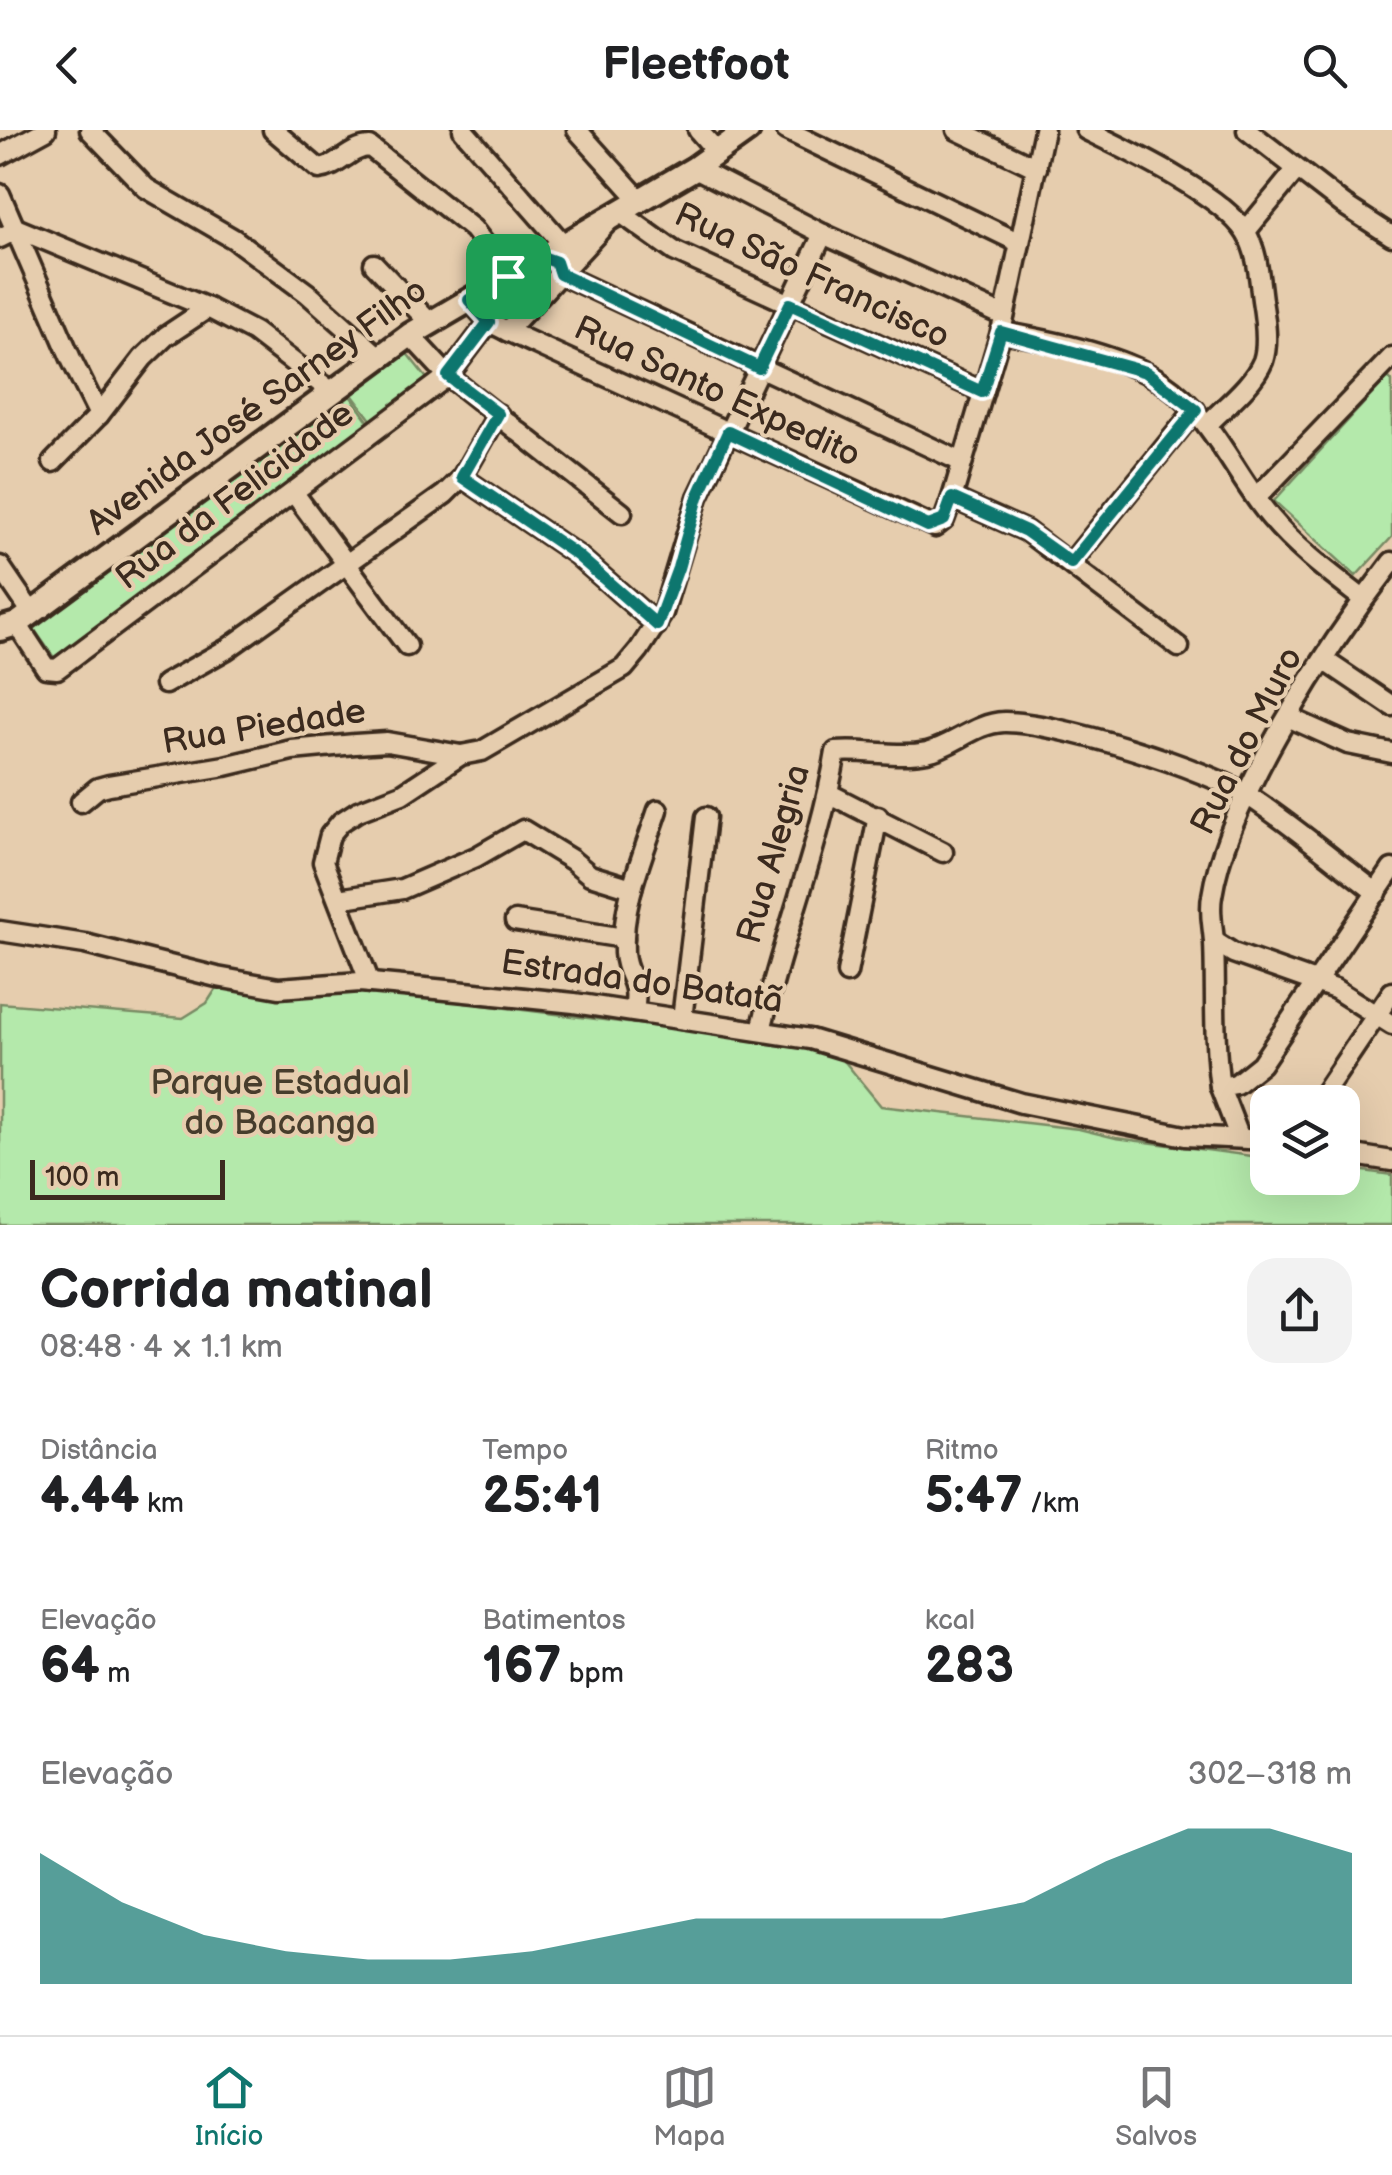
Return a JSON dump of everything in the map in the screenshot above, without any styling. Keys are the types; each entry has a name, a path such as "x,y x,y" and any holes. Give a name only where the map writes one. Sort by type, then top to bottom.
{"main road":[{"name":"Avenida José Sarney Filho","path":"16,622 420,329 695,168 748,130"}],"street":[{"path":"0,154 46,130"},
{"path":"90,130 146,188 234,239 307,292 380,358"},
{"path":"273,130 319,169 337,164 356,148 370,147 473,228 521,289 538,298"},
{"path":"463,130 563,244"},
{"path":"576,130 639,200"},
{"path":"698,130 718,152"},
{"path":"786,130 1020,242"},
{"path":"957,130 1037,168"},
{"path":"1044,130 1003,324 952,498 1026,531 1180,647"},
{"path":"1071,563 1201,417 1256,373 1265,355 1263,304 1255,253 1246,232 1230,214 1192,188 1086,130"},
{"path":"1247,130 1296,170 1392,236"},
{"path":"695,168 1003,324 1146,372 1201,417 1256,497 1298,547 1363,599"},
{"path":"1246,232 1296,170"},
{"path":"0,194 99,415"},
{"path":"507,331 618,211"},
{"name":"Rua São Francisco","path":"618,211 674,251 982,392"},
{"path":"0,238 18,229 208,308 254,332 332,392"},
{"path":"370,983 323,862 326,844 341,822 402,794 461,755 482,751 624,668 657,625 698,497 824,234"},
{"path":"542,257 556,262 560,274 962,462"},
{"path":"374,264 448,376 622,513"},
{"name":"Rua Santo Expedito","path":"469,300 489,322 507,331 928,526 944,520 952,498"},
{"path":"53,462 99,415 143,358 166,336 208,308"},
{"name":"Rua da Felicidade","path":"16,622 46,668 57,669 448,376 489,322"},
{"path":"1256,497 1389,365"},
{"path":"165,684 227,649 436,501 462,477 498,414"},
{"path":"462,477 577,555 657,625"},
{"path":"294,493 407,646"},
{"name":"Rua do Muro","path":"1239,1136 1220,1086 1215,1052 1212,894 1223,850 1247,794 1324,660 1392,562"},
{"path":"0,566 16,622"},
{"path":"1324,660 1392,706"},
{"path":"1290,718 1348,744 1392,753"},
{"name":"Rua Alegria","path":"760,1031 778,956 828,793 836,752 915,754 934,750 974,729 1008,722 1095,740 1193,770 1247,794"},
{"name":"Rua Piedade","path":"81,802 109,784 226,766 292,750 386,742 461,755"},
{"path":"828,793 943,852"},
{"path":"1247,794 1377,894"},
{"path":"634,1012 637,992 624,958 624,938 632,888 658,810"},
{"path":"682,1020 706,816"},
{"path":"847,972 878,816"},
{"path":"338,899 402,889 476,857 523,830 590,875 632,888"},
{"path":"1220,1086 1236,1084 1261,1064 1392,870"},
{"path":"514,921 624,938"},
{"name":"Estrada do Batatã","path":"0,931 101,948 216,978 279,988 370,983 634,1012 810,1039 1037,1106 1185,1136 1250,1138"},
{"path":"1214,941 1233,953 1316,980 1384,1020"},
{"path":"1332,1085 1384,1020 1392,992"},
{"path":"1360,1155 1392,1161"}],"green space":[{"path":"405,351 429,381 372,421 350,392"},
{"path":"1388,377 1392,381 1392,537 1356,576 1274,501"},
{"path":"349,394 371,425 55,659 34,629"},
{"name":"Parque Estadual do Bacanga","path":"239,975 790,1043 841,1057 881,1106 1079,1129 1116,1138 1250,1156 1250,1195 1360,1195 1360,1170 1392,1175 1392,1225 0,1225 0,1003 183,1018 207,1003 223,978"}],"route":[{"path":"542,257 550,258 558,265 560,274 759,368 790,304 982,392 1001,332 1056,344 1146,372 1196,410 1071,563 1026,531 952,498 944,520 928,526 728,432 698,497 657,625 577,555 462,477 498,414 448,376 489,322 469,300 508,276 542,257"}]}
